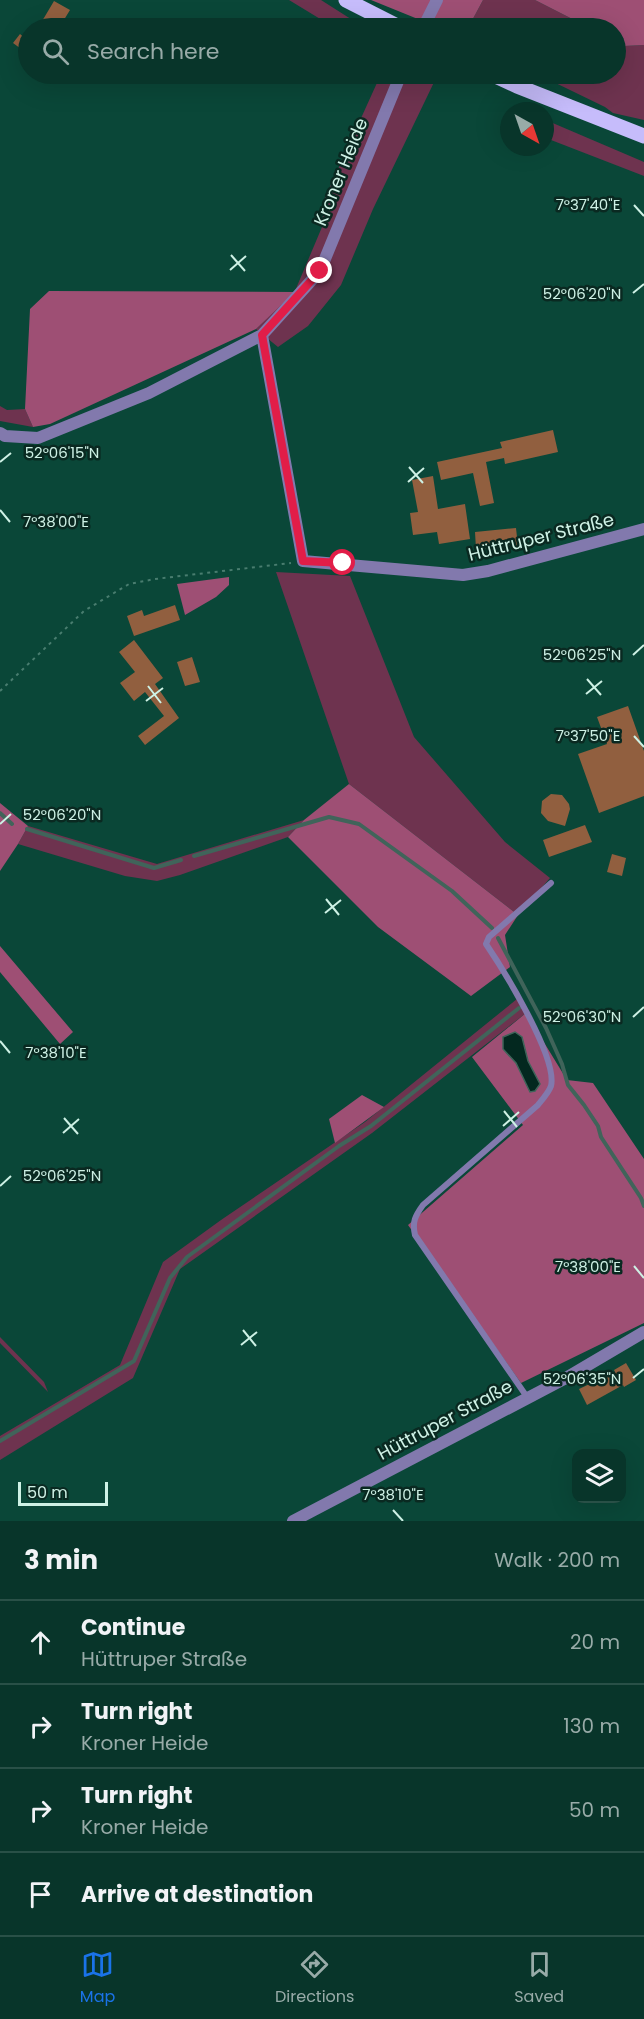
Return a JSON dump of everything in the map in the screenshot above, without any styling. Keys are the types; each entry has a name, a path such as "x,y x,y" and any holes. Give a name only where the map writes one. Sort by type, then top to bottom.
{"main road":[{"path":"346,0 381,18"},
{"path":"513,84 644,136"}],"street":[{"path":"428,18 436,3"},
{"name":"Kroner Heide","path":"0,433 5,436 38,438 149,393 262,335 320,271 396,84"},
{"path":"262,335 303,561"},
{"name":"Hüttruper Straße","path":"303,561 462,575 488,571 644,529"},
{"name":"Hüttruper Straße","path":"293,1521 566,1378 644,1332"}],"lane":[{"path":"527,1397 416,1235 413,1225 415,1216 423,1205 538,1106 551,1086 550,1069 537,1034 486,944 489,937 551,883"}],"path":[{"path":"0,691 84,611 129,584 303,561"}],"shaded area":[{"path":"289,0 321,0 349,18 319,18"},
{"path":"371,0 483,0 473,18 415,18"},
{"path":"483,0 535,0 570,18 473,18"},
{"path":"535,0 644,0 644,45 626,46 626,18 570,18"},
{"path":"644,45 644,120 613,113 558,84 626,84 626,46"},
{"path":"376,84 433,84 373,209 341,285 308,326 278,347 256,329 295,291 322,227 324,200"},
{"path":"554,124 644,162 644,176 554,141"},
{"path":"49,291 295,292 256,329 50,424 33,427 25,409 30,309"},
{"path":"0,406 7,410 25,409 33,427 0,421"},
{"path":"276,572 350,576 414,737 505,842 550,878 518,915 349,784"},
{"path":"229,577 229,585 216,597 185,615 177,584"},
{"path":"349,784 518,915 505,935 510,967 471,996 378,927 288,837 304,820"},
{"path":"0,803 28,826 0,871"},
{"path":"304,820 288,837 157,881 125,876 18,844 28,826 157,864"},
{"path":"0,946 73,1032 60,1044 0,972"},
{"path":"517,999 526,1013 372,1133 180,1269 133,1378 0,1460 0,1436 120,1365 163,1262 365,1122"},
{"path":"526,1013 567,1080 593,1083 644,1159 644,1323 521,1383 408,1225 523,1125 472,1057","holes":["522,1037 528,1061 540,1084 530,1092 516,1062"]},
{"path":"362,1095 384,1107 335,1143 329,1119"},
{"path":"0,1337 44,1382 48,1392 0,1343"}],"water":[{"path":"515,1032 522,1037 528,1061 540,1084 535,1091 530,1092 516,1063 503,1049 503,1037"}],"building":[{"path":"54,1 70,10 65,18 44,18"},
{"path":"18,37 18,47 13,43"},
{"path":"553,430 558,452 505,464 504,458 486,462 494,503 480,506 473,473 441,480 437,462 502,448 500,442"},
{"path":"433,476 438,509 465,504 470,539 439,544 437,532 413,535 410,513 418,512 412,480"},
{"path":"516,528 518,546 476,549 475,532"},
{"path":"175,605 180,620 134,636 127,616 142,610 144,616"},
{"path":"134,640 163,678 155,684 179,718 145,745 138,736 164,716 145,692 134,701 120,683 135,672 119,652"},
{"path":"192,657 200,682 185,686 177,662"},
{"path":"628,706 644,751 644,796 599,813 578,754 607,744 597,717"},
{"path":"551,794 562,795 569,804 570,809 565,826 548,821 541,813 542,801"},
{"path":"585,825 592,842 549,857 543,840"},
{"path":"612,854 626,858 622,876 607,872"},
{"path":"626,1363 636,1380 587,1405 579,1389 615,1372 614,1370"}],"waterway":[{"path":"0,813 12,824"},
{"path":"194,856 329,817 359,824 452,891 492,928"},
{"path":"27,829 154,868 181,860"},
{"path":"498,938 546,1028 562,1064 568,1085 598,1126 601,1137 644,1206"},
{"path":"0,1441 134,1361 170,1278 187,1257 339,1146 371,1126 519,1008"}],"route":[{"path":"320,271 262,335 303,561 343,563"}]}
